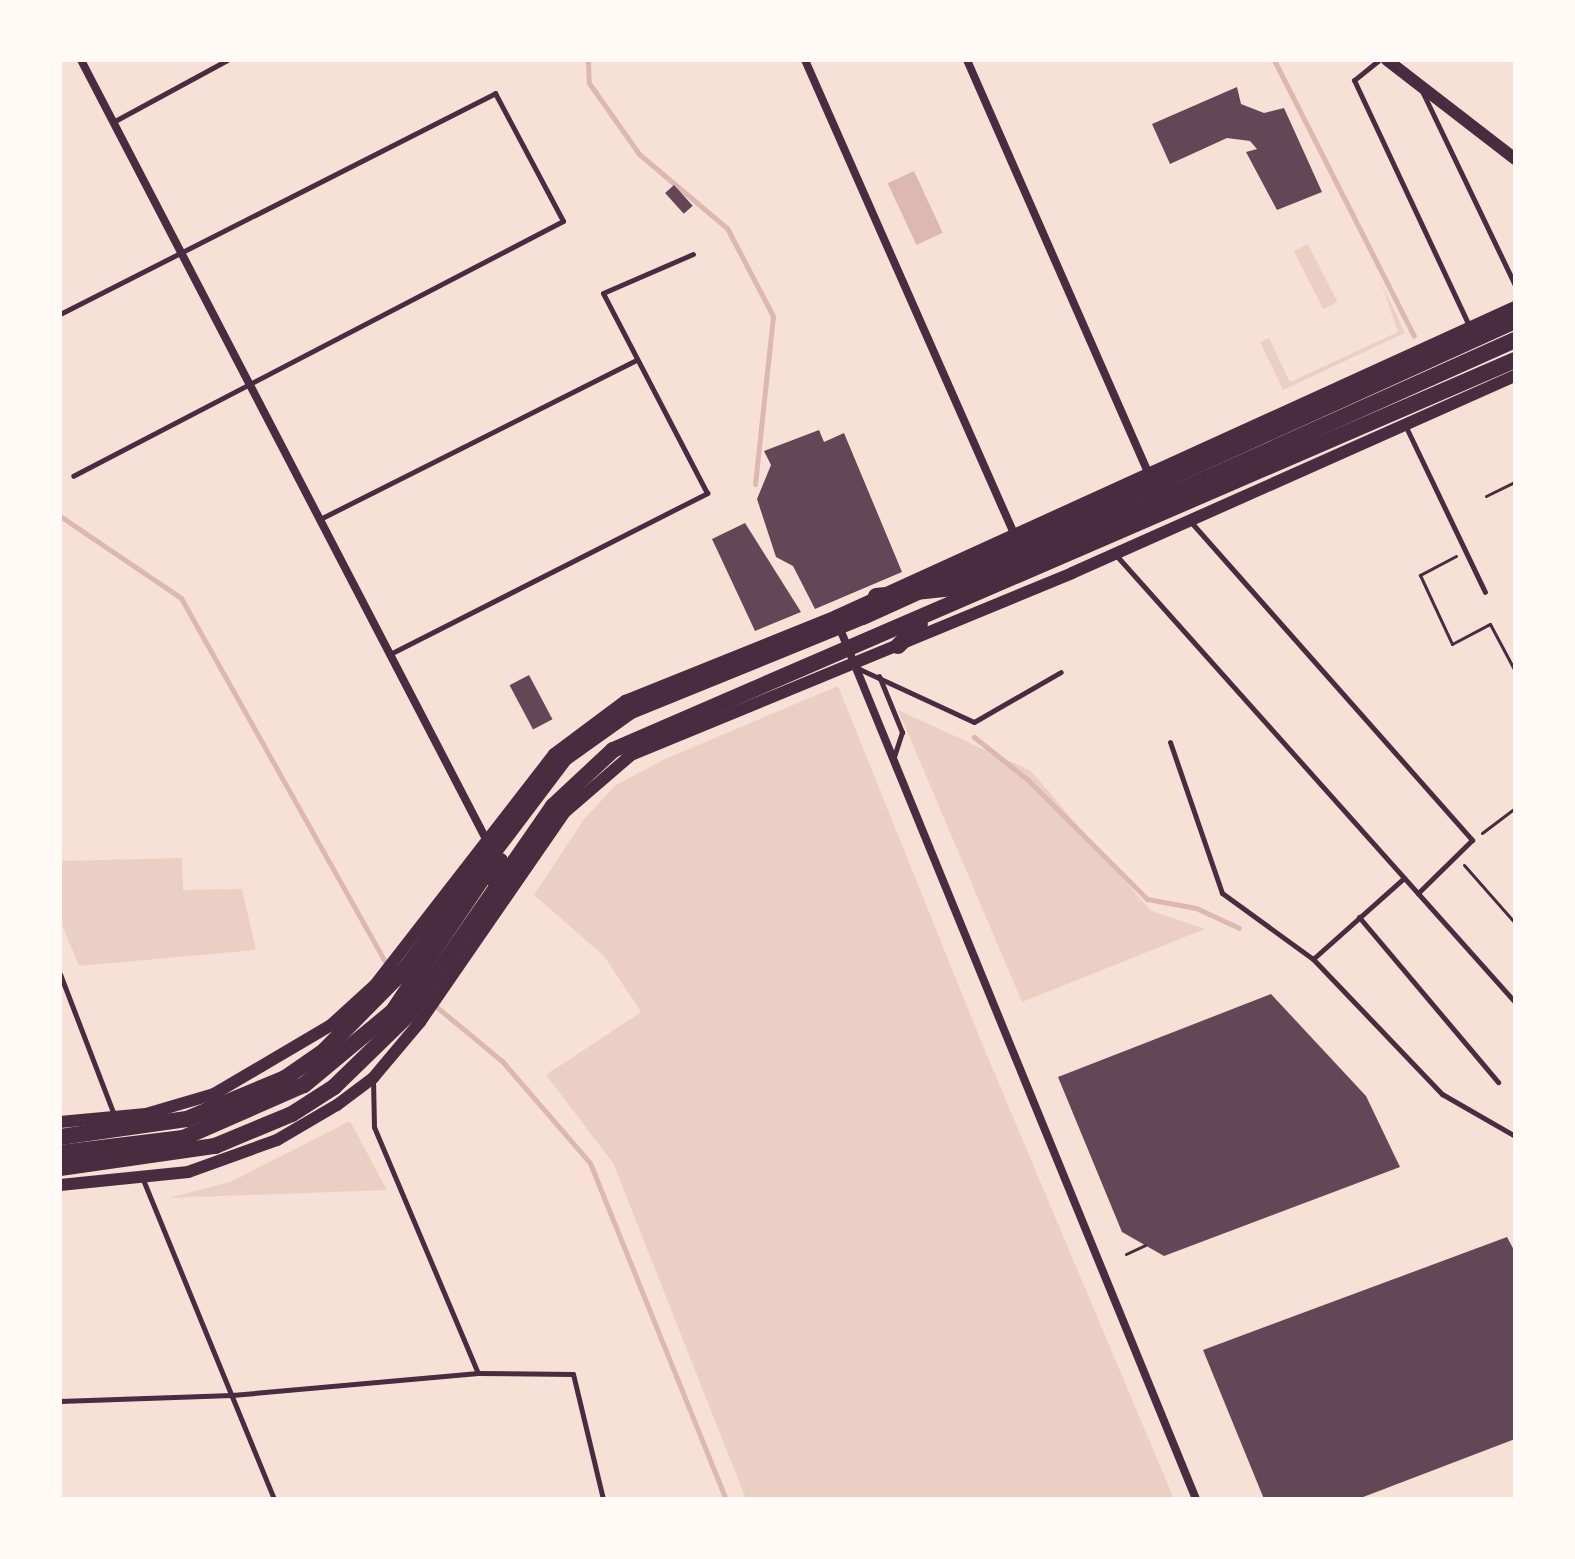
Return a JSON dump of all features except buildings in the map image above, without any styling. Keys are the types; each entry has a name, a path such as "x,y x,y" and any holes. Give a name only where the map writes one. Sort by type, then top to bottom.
{"highway":[{"path":"60,1137 187,1119 285,1078 369,1012 565,758 631,711 863,617 1515,321"},
{"path":"898,646 968,585 1515,340"},
{"path":"60,1153 183,1138 267,1107 369,1037 473,899 584,773 647,732 1515,360"},
{"path":"876,596 968,585"},
{"path":"473,899 515,820"},
{"path":"60,1168 215,1146 292,1114 334,1087 409,1014 532,834"}],"street":[{"path":"81,60 484,838 502,859 521,874"},
{"path":"805,60 1015,536"},
{"path":"967,60 1148,473"},
{"path":"1387,60 1515,159"},
{"path":"60,1122 115,1118 178,1106 246,1080 340,1016 375,985 484,838 554,754 625,701 836,616 1515,307"},
{"path":"60,1185 144,1182 277,1140 373,1078 460,968 565,812 631,755 1114,554 1515,376"},
{"path":"836,616 850,666 1196,1499"},
{"path":"373,1078 399,1005 502,859"},
{"path":"340,1016 379,1060"}],"lane":[{"path":"113,122 227,60"},
{"path":"1379,60 1354,80 1470,327"},
{"path":"1418,82 1515,285"},
{"path":"60,314 495,93 563,221 73,476"},
{"path":"389,655 707,493 603,293 693,254"},
{"path":"1496,316 1515,351"},
{"path":"319,519 637,360"},
{"path":"1404,424 1485,592"},
{"path":"1189,520 1472,840 1418,893"},
{"path":"1114,554 1515,1002"},
{"path":"850,666 878,675 974,722 1061,672"},
{"path":"878,675 902,732 892,765"},
{"path":"1170,742 1222,893 1313,959 1442,1094 1515,1136"},
{"path":"1313,959 1404,878"},
{"path":"1359,917 1498,1082"},
{"path":"60,974 115,1118"},
{"path":"373,1078 374,1127 478,1373"},
{"path":"144,1182 274,1499"},
{"path":"60,1401 232,1395 478,1373 573,1374 603,1499"}],"path":[{"path":"1486,496 1515,482"},
{"path":"1465,551 1420,575 1452,644 1490,624 1515,671"},
{"path":"1472,840 1515,808"},
{"path":"1456,856 1515,923"},
{"path":"1126,1254 1145,1245"}],"shaded area":[{"path":"914,171 943,233 916,245 888,183"},
{"path":"1308,244 1338,302 1323,309 1294,251"},
{"path":"1382,284 1405,333 1283,390 1260,342 1269,338 1290,382 1398,332"},
{"path":"838,686 981,1041 1174,1499 746,1499 613,1163 546,1075 641,1012 604,956 534,895 584,819 616,785 665,759"},
{"path":"898,710 1031,771 1150,910 1205,929 1022,1002"},
{"path":"182,858 183,890 242,889 256,950 79,966 60,920 60,861"},
{"path":"350,1121 387,1190 169,1198 230,1182"}],"waterway":[{"path":"588,60 589,83 639,154 727,228 773,316 755,484"},
{"path":"1274,60 1414,336"},
{"path":"60,516 181,598 388,967"},
{"path":"974,737 1028,780 1147,899 1196,908 1239,928"},
{"path":"433,1004 502,1061 590,1163 726,1499"}]}
